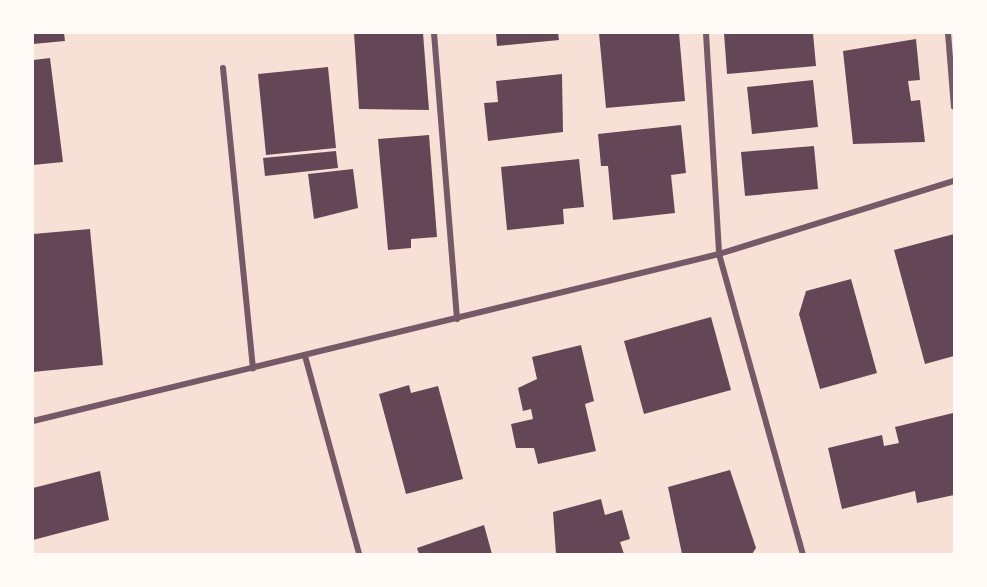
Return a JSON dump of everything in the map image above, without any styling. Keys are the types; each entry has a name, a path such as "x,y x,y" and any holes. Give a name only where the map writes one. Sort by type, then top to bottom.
{"street":[{"path":"434,33 457,319"},
{"path":"706,33 719,254 803,554"},
{"path":"948,33 954,107"},
{"path":"223,68 253,369"},
{"path":"33,421 719,254 954,181"},
{"path":"305,356 359,554"}],"building":[{"path":"33,33 64,33 65,41 33,44"},
{"path":"354,33 423,33 429,110 359,109"},
{"path":"496,33 558,33 559,40 497,46"},
{"path":"599,33 679,33 685,101 606,108"},
{"path":"724,33 813,33 816,66 727,74"},
{"path":"916,39 920,80 908,81 911,101 920,100 925,142 853,144 843,51"},
{"path":"50,58 63,162 33,165 33,60"},
{"path":"328,67 336,148 266,155 258,74"},
{"path":"562,74 563,132 488,141 484,103 498,102 496,81"},
{"path":"813,80 818,127 752,134 747,87"},
{"path":"681,125 686,173 671,175 675,213 613,220 608,166 601,166 598,134"},
{"path":"429,135 437,237 411,239 411,248 388,250 378,139"},
{"path":"814,146 818,189 745,196 741,152"},
{"path":"336,151 338,168 265,176 263,158"},
{"path":"579,159 584,207 563,209 564,224 507,230 501,167"},
{"path":"353,169 358,208 314,219 308,174"},
{"path":"90,229 103,365 33,372 33,234"},
{"path":"954,234 954,356 925,364 894,250"},
{"path":"851,279 877,373 820,389 799,314 806,291"},
{"path":"711,317 731,390 644,414 624,341"},
{"path":"581,345 594,401 585,404 596,451 538,464 534,448 516,448 511,424 533,419 531,409 523,411 518,388 537,379 532,357"},
{"path":"409,385 411,393 438,386 463,479 406,494 379,394"},
{"path":"953,413 954,495 917,503 915,491 842,509 828,448 882,435 884,446 899,443 895,427"},
{"path":"730,470 756,548 752,554 682,554 668,487"},
{"path":"100,471 109,520 33,540 33,488"},
{"path":"601,499 605,515 622,510 630,539 620,542 624,554 556,554 553,512"},
{"path":"484,525 492,554 419,554 417,548"}]}
